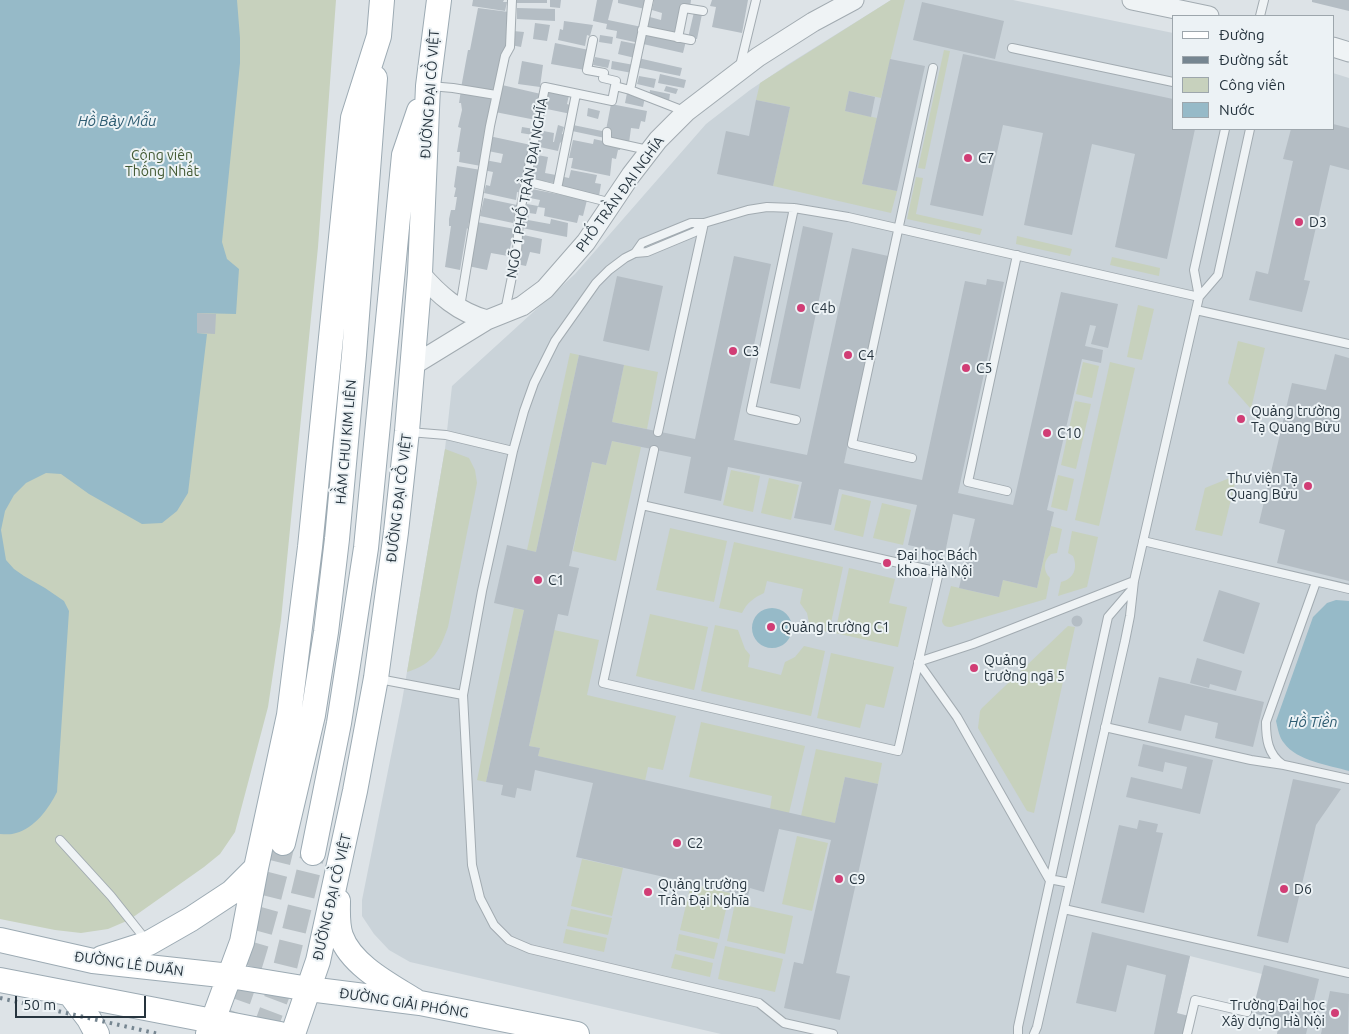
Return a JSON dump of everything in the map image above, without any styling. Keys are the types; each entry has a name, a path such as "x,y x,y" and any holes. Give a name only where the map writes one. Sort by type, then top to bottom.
{"main road":[{"path":"211,1028 242,942 256,868 290,715 310,547 353,118 379,36 382,0"},
{"name":"ĐƯỜNG ĐẠI CỒ VIỆT","path":"293,1034 318,961 356,791 376,678 396,532 407,432 420,273 428,86 439,0"},
{"name":"HẦM CHUI KIM LIÊN","path":"283,843 313,715 327,623 354,355 379,36"},
{"path":"313,853 339,723 366,548 404,155 428,86"},
{"path":"339,865 338,918 341,935 348,949 356,959 384,982 420,1003"},
{"path":"93,961 149,943 232,892 256,868"},
{"name":"ĐƯỜNG LÊ DUẨN","path":"0,940 93,961 230,976"},
{"name":"ĐƯỜNG GIẢI PHÓNG","path":"230,976 309,989 420,1003 577,1034"},
{"path":"0,980 70,994 211,1028 280,1034"},
{"path":"70,994 89,1019 97,1034"}],"street":[{"name":"PHỐ TRẦN ĐẠI NGHĨA","path":"412,366 496,316 522,306 544,289 586,242 650,151 686,112 739,72 813,22 854,0"},
{"path":"1132,0 1204,15"},
{"path":"1334,47 1349,52"},
{"path":"420,273 436,292 475,317 496,316"}],"lane":[{"path":"460,308 496,95 505,56 510,47 512,0"},
{"path":"630,90 649,0"},
{"path":"739,72 756,0"},
{"path":"1260,15 1264,0"},
{"path":"678,38 684,8 703,12"},
{"path":"642,30 691,40"},
{"path":"593,40 587,70 604,73 603,78 616,81 615,86 686,112"},
{"path":"1012,48 1172,82"},
{"path":"912,458 852,444 934,68"},
{"path":"428,86 496,95"},
{"name":"NGÕ 1 PHỐ TRẦN ĐẠI NGHĨA","path":"496,316 517,252 519,217 525,181 545,87 612,101 615,86"},
{"path":"557,189 576,94"},
{"path":"1034,1034 1038,1027 1130,616 1133,584 1199,296 1194,270 1225,130"},
{"path":"1199,296 1218,275 1250,130"},
{"path":"607,132 608,141 650,151"},
{"path":"525,181 612,203"},
{"path":"833,1034 784,1023 759,1003 530,949 509,940 494,925 480,898 472,865 463,695 482,591 513,451 534,383 555,342 596,283 609,270 635,253 647,252 695,232 704,223 748,210 767,207 794,208 848,217 1199,296"},
{"path":"794,208 751,410 796,420"},
{"path":"658,432 704,223"},
{"path":"1007,491 968,482 1017,255"},
{"path":"1196,310 1349,344"},
{"path":"407,432 446,435 513,451"},
{"path":"642,506 938,572 898,751 603,683 654,450"},
{"path":"1143,541 1349,588"},
{"path":"1284,765 1271,754 1266,722 1316,582"},
{"path":"918,662 982,641 1133,584"},
{"path":"1018,1034 1049,879 1108,616 1133,584"},
{"path":"918,662 957,717 1049,879 1070,883"},
{"path":"376,678 463,695"},
{"path":"1105,727 1349,780"},
{"path":"60,840 111,896 149,943"},
{"path":"1064,910 1349,974"},
{"path":"1187,1034 1195,1000 1247,1012"}],"shaded area":[{"name":"Đại học Bách khoa Hà Nội","path":"891,0 1013,0 1172,33 1172,130 1334,130 1334,73 1349,78 1349,1034 1277,1034 1280,1020 1262,974 1190,956 1177,1013 1185,1034 721,1034 410,962 389,950 374,934 362,916 362,900 402,701 445,449 452,386 575,274 706,124 750,90"}],"green space":[{"name":"Công viên Thống Nhất","path":"0,0 336,0 318,247 281,620 268,707 235,832 220,854 129,920 108,929 81,933 0,919"},
{"path":"891,0 905,0 881,98 849,91 845,111 877,118 862,184 897,191 891,213 773,186 790,107 756,100 760,83"},
{"path":"944,50 950,51 925,169 918,168"},
{"path":"916,177 923,178 916,214 982,229 980,235 907,219"},
{"path":"1017,236 1072,249 1070,256 1016,244"},
{"path":"1112,257 1160,268 1159,276 1110,265"},
{"path":"1138,305 1154,309 1142,360 1127,357"},
{"path":"1238,341 1265,348 1251,409 1228,383"},
{"path":"570,353 579,355 536,552 527,550"},
{"path":"1083,362 1099,366 1092,398 1076,394"},
{"path":"1110,362 1135,368 1099,526 1075,520"},
{"path":"624,365 658,372 647,429 612,422"},
{"path":"1075,401 1091,404 1076,469 1061,465"},
{"path":"612,441 641,447 616,561 573,551 592,462 606,465"},
{"path":"445,449 469,458 475,470 477,483 448,627 434,656 423,665 407,672"},
{"path":"731,470 760,476 753,512 723,505"},
{"path":"1058,475 1074,479 1067,511 1051,507"},
{"path":"1237,475 1222,536 1195,530 1205,488"},
{"path":"769,478 799,485 791,520 761,513"},
{"path":"842,494 871,501 863,537 834,530"},
{"path":"882,503 911,510 903,545 873,538"},
{"path":"1051,526 1062,529 1057,553 1051,554 1045,563 1046,572 1050,578 1046,599 951,627 944,625 942,621 951,586 998,597 1003,580 1037,588"},
{"path":"670,528 727,541 714,602 656,590"},
{"path":"1072,531 1098,537 1087,587 1058,596 1061,582 1072,576 1075,569 1073,556 1068,553"},
{"path":"734,542 843,567 829,632 810,628 807,613 800,603 803,589 767,581 764,593 751,601 742,613 719,608"},
{"path":"849,568 895,579 889,603 907,607 898,647 835,633"},
{"path":"514,608 524,610 486,782 477,780"},
{"path":"650,614 708,627 694,690 636,676"},
{"path":"715,625 738,630 745,649 750,655 748,667 781,675 785,662 795,657 804,646 825,651 811,716 701,691"},
{"path":"1068,626 1075,627 1034,813 1027,811 978,728 980,711"},
{"path":"554,630 599,640 587,695 676,716 663,770 648,767 645,781 538,756 540,748 529,746"},
{"path":"831,653 894,667 884,708 866,704 860,728 817,718"},
{"path":"701,722 805,746 789,813 770,809 772,796 689,777"},
{"path":"816,749 882,763 878,784 845,777 835,823 801,816"},
{"path":"797,836 828,843 812,911 782,904"},
{"path":"582,859 623,868 612,916 571,906"},
{"path":"691,884 730,893 719,939 680,930"},
{"path":"735,903 793,916 785,954 727,941"},
{"path":"571,909 612,918 608,935 567,926"},
{"path":"566,929 607,938 604,952 563,943"},
{"path":"679,934 718,943 714,959 676,950"},
{"path":"725,946 783,959 775,992 718,979"},
{"path":"675,954 713,963 710,977 671,968"}],"water":[{"name":"Hồ Bảy Mẫu","path":"0,0 237,0 240,38 240,63 222,242 227,259 239,269 236,314 197,313 197,333 207,334 188,493 177,511 162,523 142,524 89,494 61,474 46,473 26,483 14,495 5,511 1,530 6,560 14,569 64,601 69,611 57,792 46,811 35,822 14,834 0,834"},
{"name":"Hồ Tiền","path":"1336,600 1349,601 1349,771 1297,754 1282,741 1276,721 1313,617 1327,603"},
{"path":"772,608 786,614 792,628 786,642 772,648 758,642 752,628 758,614"}],"building":[{"path":"473,0 504,0 503,2 507,2 505,11 472,6"},
{"path":"516,0 547,0 547,3 516,3"},
{"path":"550,0 561,0 560,8 550,7"},
{"path":"597,0 613,0 608,20 642,27 639,43 616,38 617,31 606,29 607,24 593,21"},
{"path":"618,0 647,0 645,9 618,3"},
{"path":"654,0 691,0 690,8 683,6 675,35 644,29 646,16 661,20 662,13 652,10"},
{"path":"712,0 748,0 742,33 712,27 716,7 710,6"},
{"path":"1312,0 1349,0 1349,11 1312,2"},
{"path":"922,2 1004,21 995,59 913,40"},
{"path":"478,8 509,12 505,56 496,93 461,88"},
{"path":"517,8 555,9 555,21 517,19"},
{"path":"694,12 702,14 697,39 688,38"},
{"path":"564,21 593,25 590,36 587,35 585,46 558,40 560,29 563,30"},
{"path":"535,23 550,25 547,41 533,39"},
{"path":"513,31 524,32 521,47 511,45"},
{"path":"645,32 686,41 683,53 643,44"},
{"path":"600,35 613,37 612,44 599,42"},
{"path":"621,41 636,44 635,58 618,54"},
{"path":"555,43 589,50 585,70 551,64"},
{"name":"C7","path":"963,54 1172,99 1172,130 1195,130 1167,259 1115,247 1135,154 1092,144 1072,235 1024,225 1043,133 1003,125 983,216 930,205"},
{"path":"595,57 610,60 608,68 593,65"},
{"path":"638,58 682,68 680,76 636,67"},
{"path":"890,59 925,66 897,191 862,184"},
{"path":"522,61 543,65 540,87 518,84"},
{"path":"612,61 634,65 632,73 611,69"},
{"path":"660,74 686,80 684,88 658,83"},
{"path":"639,76 656,79 654,88 637,84"},
{"path":"502,85 541,94 536,120 495,112"},
{"path":"666,86 678,89 676,94 664,91"},
{"path":"461,90 494,96 486,125 485,131 487,132 481,166 459,162 460,152 457,152 461,128 458,127 462,110 461,103 459,103"},
{"path":"546,90 569,95 567,104 572,106 571,114 542,108"},
{"path":"650,90 670,94 669,101 649,97"},
{"path":"849,91 875,97 871,117 845,111"},
{"path":"627,93 645,97 643,107 625,103"},
{"path":"756,100 790,107 773,186 717,174 726,131 749,136"},
{"path":"611,104 647,111 645,122 641,121 639,129 631,128 629,143 610,139 612,131 606,130"},
{"path":"588,108 600,111 598,119 587,116"},
{"name":"D3","path":"1334,124 1349,128 1349,170 1330,165 1304,280 1310,281 1302,312 1249,300 1256,271 1268,274 1293,161 1283,159 1291,130 1334,130"},
{"path":"558,125 564,127 562,134 566,135 565,139 560,143 558,151 535,146 538,130 554,133 554,142"},
{"path":"573,125 607,132 605,138 572,131"},
{"path":"522,127 534,129 533,135 521,133"},
{"path":"489,136 531,145 521,193 517,192 516,200 484,193 486,185 490,186 493,172 483,170 485,160 501,163 503,154 488,151"},
{"path":"594,139 621,145 616,159 612,158 610,176 571,168 573,158 569,158 573,140 593,144"},
{"path":"532,154 548,157 545,173 556,175 554,183 527,178"},
{"path":"457,166 481,170 471,222 469,222 467,228 460,270 445,267 451,226 449,226 449,219 451,210 455,210 457,197 454,197 456,188 454,187"},
{"path":"571,170 597,175 595,183 601,184 599,196 561,188 564,177 569,178"},
{"path":"532,189 587,200 583,216 579,215 577,223 544,216 545,208 538,207 540,200 530,198"},
{"path":"484,198 517,205 513,223 480,216"},
{"path":"527,204 538,206 536,214 529,213 528,220 550,224 551,219 568,223 567,237 522,228 524,219 520,218 522,211 525,212"},
{"path":"477,222 515,229 508,256 491,253 487,270 468,266 475,241 473,241"},
{"name":"C4b","path":"803,226 833,233 800,389 770,383"},
{"path":"519,234 542,239 540,254 530,252 526,266 516,264"},
{"path":"852,248 888,256 844,463 922,480 965,281 986,285 987,279 1004,282 958,493 1013,505 1061,292 1118,304 1108,348 1091,344 1096,326 1090,325 1085,346 1103,350 1101,363 1082,359 1047,510 1054,512 1037,588 1003,580 999,597 959,588 975,519 953,514 945,553 908,545 917,505 839,489 831,525 794,518 802,482 728,467 721,501 684,493 691,457 612,441 606,465 592,462 569,566 579,568 568,616 558,614 529,746 540,748 538,756 835,823 845,777 878,784 836,973 850,976 840,1020 784,1008 794,962 803,964 831,840 779,829 764,892 750,888 748,896 576,857 593,783 535,770 531,791 517,788 515,798 501,795 503,785 486,782 524,610 494,603 507,545 536,552 579,355 624,365 612,422 695,439 734,256 771,264 734,440 807,455"},
{"path":"617,276 663,286 649,351 603,341"},
{"path":"197,313 216,314 215,334 197,333"},
{"name":"Thư viện Tạ Quang Bửu","path":"1335,354 1349,358 1349,581 1277,563 1285,530 1259,523 1292,383 1326,390"},
{"path":"1219,590 1260,603 1244,654 1203,641"},
{"path":"1075,616 1079,616 1082,621 1081,625 1075,626 1072,623 1072,619"},
{"path":"1197,658 1242,671 1236,691 1210,684 1209,688 1190,683"},
{"path":"1159,677 1264,702 1253,747 1215,738 1218,723 1185,715 1181,731 1148,723"},
{"path":"1143,744 1213,760 1200,814 1126,797 1131,777 1182,789 1187,767 1165,762 1163,772 1138,766"},
{"name":"D6","path":"1293,779 1341,789 1316,825 1288,943 1257,936"},
{"path":"1139,820 1158,824 1156,832 1163,833 1144,913 1101,903 1119,825 1137,829"},
{"path":"1092,932 1190,956 1177,1013 1189,1016 1185,1034 1154,1034 1166,975 1127,965 1116,1012 1076,1003"},
{"path":"1264,965 1319,979 1306,1034 1277,1034 1280,1020 1252,1013"},
{"name":"Trường Đại học Xây dựng Hà Nội","path":"1330,991 1349,994 1348,1034 1321,1034"}],"tunnel":[{"path":"226,1034 258,940 283,843"},
{"path":"263,1034 280,988 313,853"}],"railway":[{"path":"0,998 159,1034"}],"place":[{"name":"C7","path":"968,158"},
{"name":"D3","path":"1299,222"},
{"name":"C4b","path":"801,308"},
{"name":"C3","path":"733,351"},
{"name":"C4","path":"848,355"},
{"name":"C5","path":"966,368"},
{"name":"Quảng trường Tạ Quang Bửu","path":"1241,419"},
{"name":"C10","path":"1047,433"},
{"name":"Thư viện Tạ Quang Bửu","path":"1308,486"},
{"name":"Đại học Bách khoa Hà Nội","path":"887,563"},
{"name":"C1","path":"538,580"},
{"name":"Quảng trường C1","path":"771,627"},
{"name":"Quảng trường ngã 5","path":"974,668"},
{"name":"C2","path":"677,843"},
{"name":"C9","path":"839,879"},
{"name":"D6","path":"1284,889"},
{"name":"Quảng trường Trần Đại Nghĩa","path":"648,892"},
{"name":"Trường Đại học Xây dựng Hà Nội","path":"1335,1013"}]}
